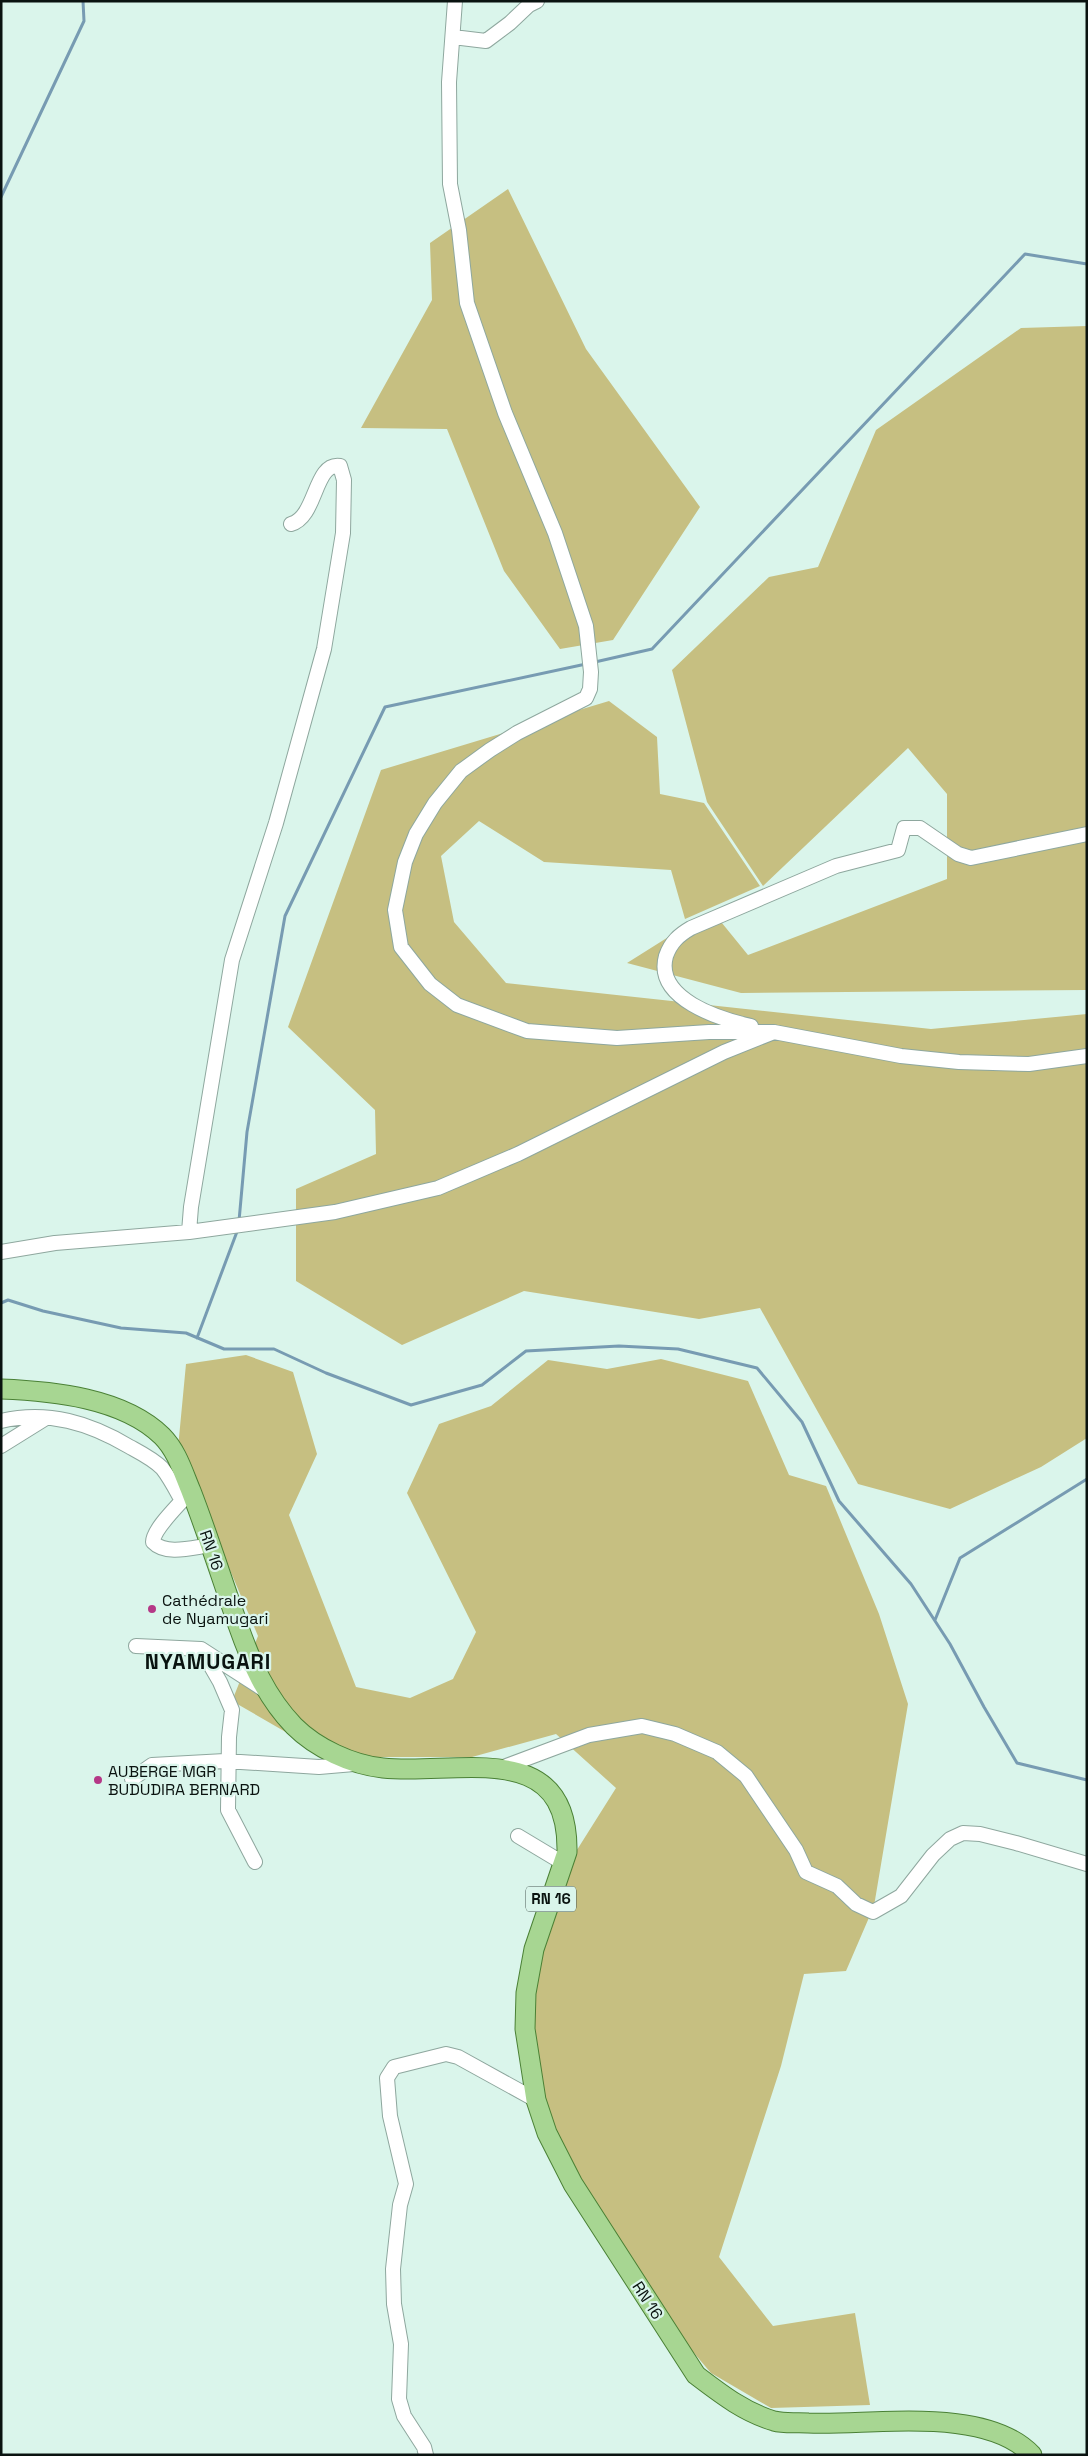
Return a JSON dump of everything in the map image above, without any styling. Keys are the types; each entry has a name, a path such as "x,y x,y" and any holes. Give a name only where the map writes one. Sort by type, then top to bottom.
{"main road":[{"name":"RN 16","path":"1,1389 79,1398 122,1410 163,1437 178,1458 186,1496 211,1545 247,1652 266,1691 280,1711 302,1734 333,1753 360,1764 381,1768 417,1770 501,1768 522,1773 542,1784 555,1797 567,1836 567,1852 534,1949 526,1993 525,2029 536,2100 547,2133 579,2192 696,2375 726,2398 752,2413 776,2422 837,2424 916,2421 977,2427 1006,2437 1032,2455"}],"street":[{"path":"455,1 450,82 450,184 459,230 467,303 505,413 555,533 574,588 586,626 591,672 590,689 586,698 517,733 461,770 435,803 416,834 405,862 395,910 401,947 430,984 457,1005 526,1031 617,1038 709,1032 774,1032"},
{"path":"453,37 486,41 510,23 529,5 537,1"},
{"path":"189,1232 191,1207 232,960 276,823 324,649 343,532 344,480 340,466 329,468 322,476 306,513 300,520 291,524"},
{"path":"1087,834 970,858 958,854 920,828 904,828 898,850 836,866 690,928 677,936 668,949 664,971 668,984 690,1004 726,1020 774,1032 901,1056 959,1062 1029,1064 1087,1056"},
{"path":"1,1252 55,1243 189,1232 335,1212 438,1188 465,1178 724,1052 774,1032"},
{"path":"1,1446 47,1417"},
{"path":"1,1420 47,1417 74,1422 101,1430 152,1460 186,1496 158,1529 153,1537 153,1542 157,1547 168,1550 211,1545"},
{"path":"136,1646 201,1649 266,1691"},
{"path":"201,1649 220,1682 232,1710 228,1761 228,1810 255,1862"},
{"path":"501,1768 589,1735 642,1726 674,1734 717,1752 746,1776 796,1850 806,1872 837,1886 856,1904 872,1912 901,1896 933,1855 950,1839 963,1832 1007,1841 1087,1864"},
{"path":"132,1779 152,1765 228,1761 319,1767 360,1764"},
{"path":"518,1836 563,1864"},
{"path":"426,2455 424,2446 404,2416 399,2399 401,2344 394,2304 393,2269 400,2205 406,2184 390,2116 387,2078 394,2068 446,2054 458,2057 536,2100"}],"shaded area":[{"path":"508,189 586,349 700,507 613,640 560,649 504,571 447,429 361,428 432,300 430,243"},
{"path":"1087,326 1087,990 741,993 627,963 689,924 713,912 748,955 947,879 947,794 908,748 763,886 707,802 672,670 769,577 818,567 876,430 1021,328"},
{"path":"609,701 657,737 660,794 704,803 760,886 685,919 671,870 544,862 479,821 441,856 454,922 506,983 931,1029 1087,1014 1087,1438 1041,1467 950,1509 858,1484 760,1308 699,1319 524,1291 402,1345 296,1281 296,1189 376,1154 375,1110 288,1027 381,770"},
{"path":"246,1355 293,1372 317,1454 289,1515 356,1687 410,1698 453,1679 476,1632 407,1493 439,1424 491,1406 548,1360 607,1369 661,1359 748,1381 789,1475 826,1486 879,1614 908,1704 874,1906 846,1971 804,1974 781,2066 719,2257 773,2326 855,2313 870,2405 771,2408 711,2373 621,2267 541,2126 518,2007 541,1907 616,1788 556,1734 472,1757 329,1757 232,1701 258,1636 178,1448 186,1364"}],"waterway":[{"path":"1,197 84,21 83,1"},
{"path":"595,662 652,649 1025,254 1087,264"},
{"path":"239,1221 247,1132 285,916 385,707 586,664"},
{"path":"197,1338 238,1229"},
{"path":"1,1303 8,1300 43,1311 121,1328 186,1333 224,1349 274,1349 326,1373 411,1405 482,1385 526,1351 619,1346 678,1349 757,1368 802,1422 839,1501 911,1584 950,1644 1017,1763 1087,1780"},
{"path":"935,1620 960,1558 1087,1479"}],"place":[{"name":"Cathédrale de Nyamugari","path":"152,1609"},
{"name":"AUBERGE MGR BUDUDIRA BERNARD","path":"98,1780"}],"district":[{"name":"NYAMUGARI","path":"208,1662"}]}
